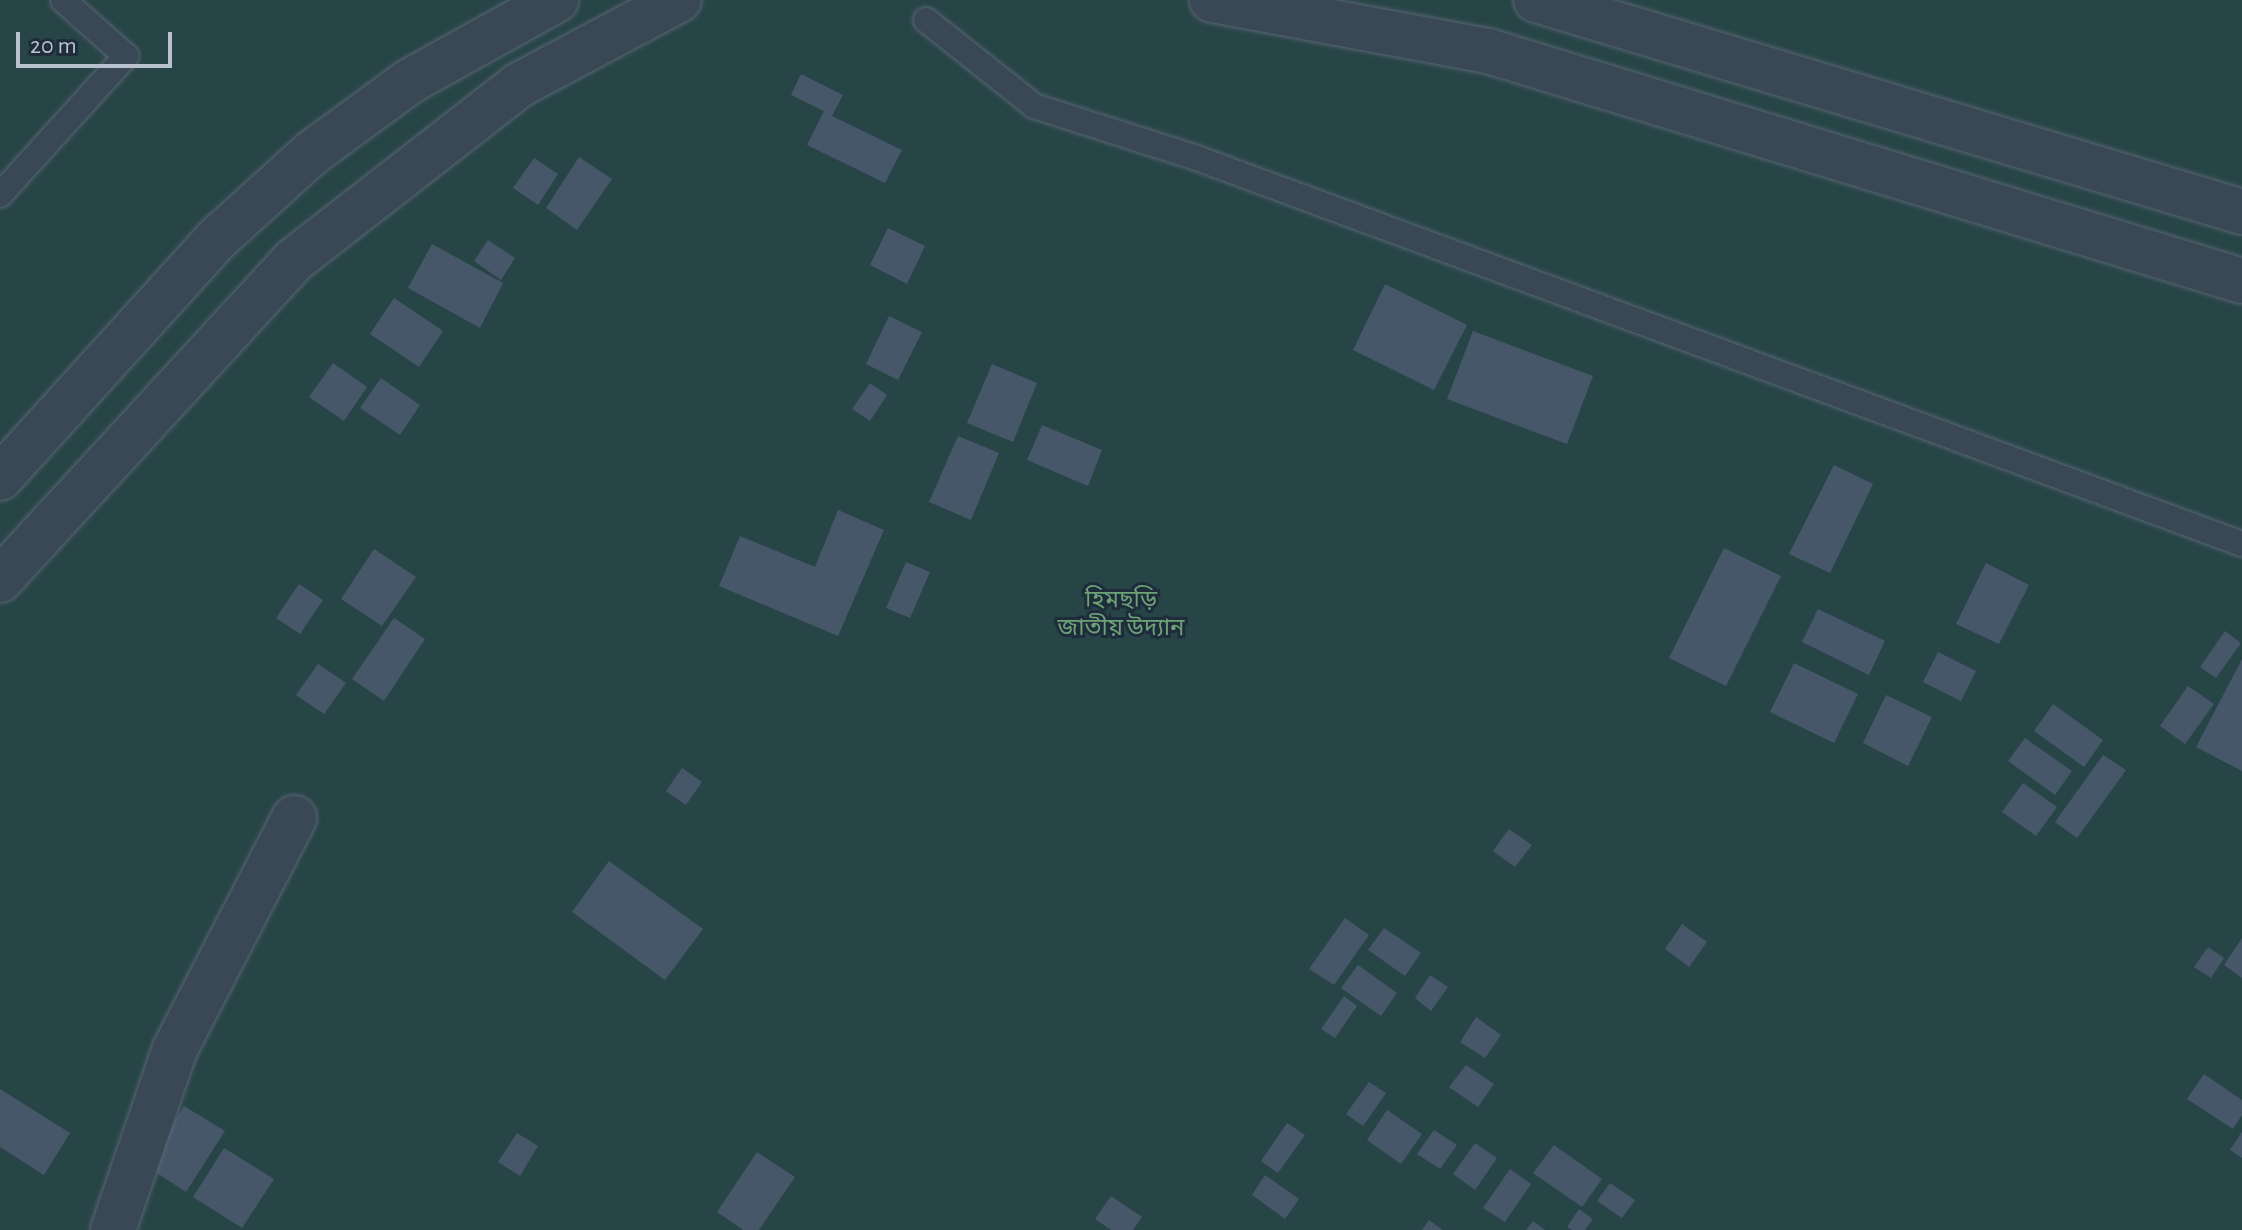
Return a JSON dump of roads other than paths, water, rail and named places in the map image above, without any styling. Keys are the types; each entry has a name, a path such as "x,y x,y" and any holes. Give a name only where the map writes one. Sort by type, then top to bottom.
{"street":[{"path":"0,478 218,238 313,152 410,81 556,0"},
{"path":"0,580 293,261 519,85 679,0"},
{"path":"1212,0 1488,51 2242,281"},
{"path":"1536,0 2242,212"},
{"path":"113,1230 175,1049 294,818"}],"lane":[{"path":"0,195 126,56 63,0"},
{"path":"926,20 1034,106 1194,157 2242,544"}],"park label":[{"name":"হিমছড়ি জাতীয় উদ্যান","path":"1121,615"}]}
